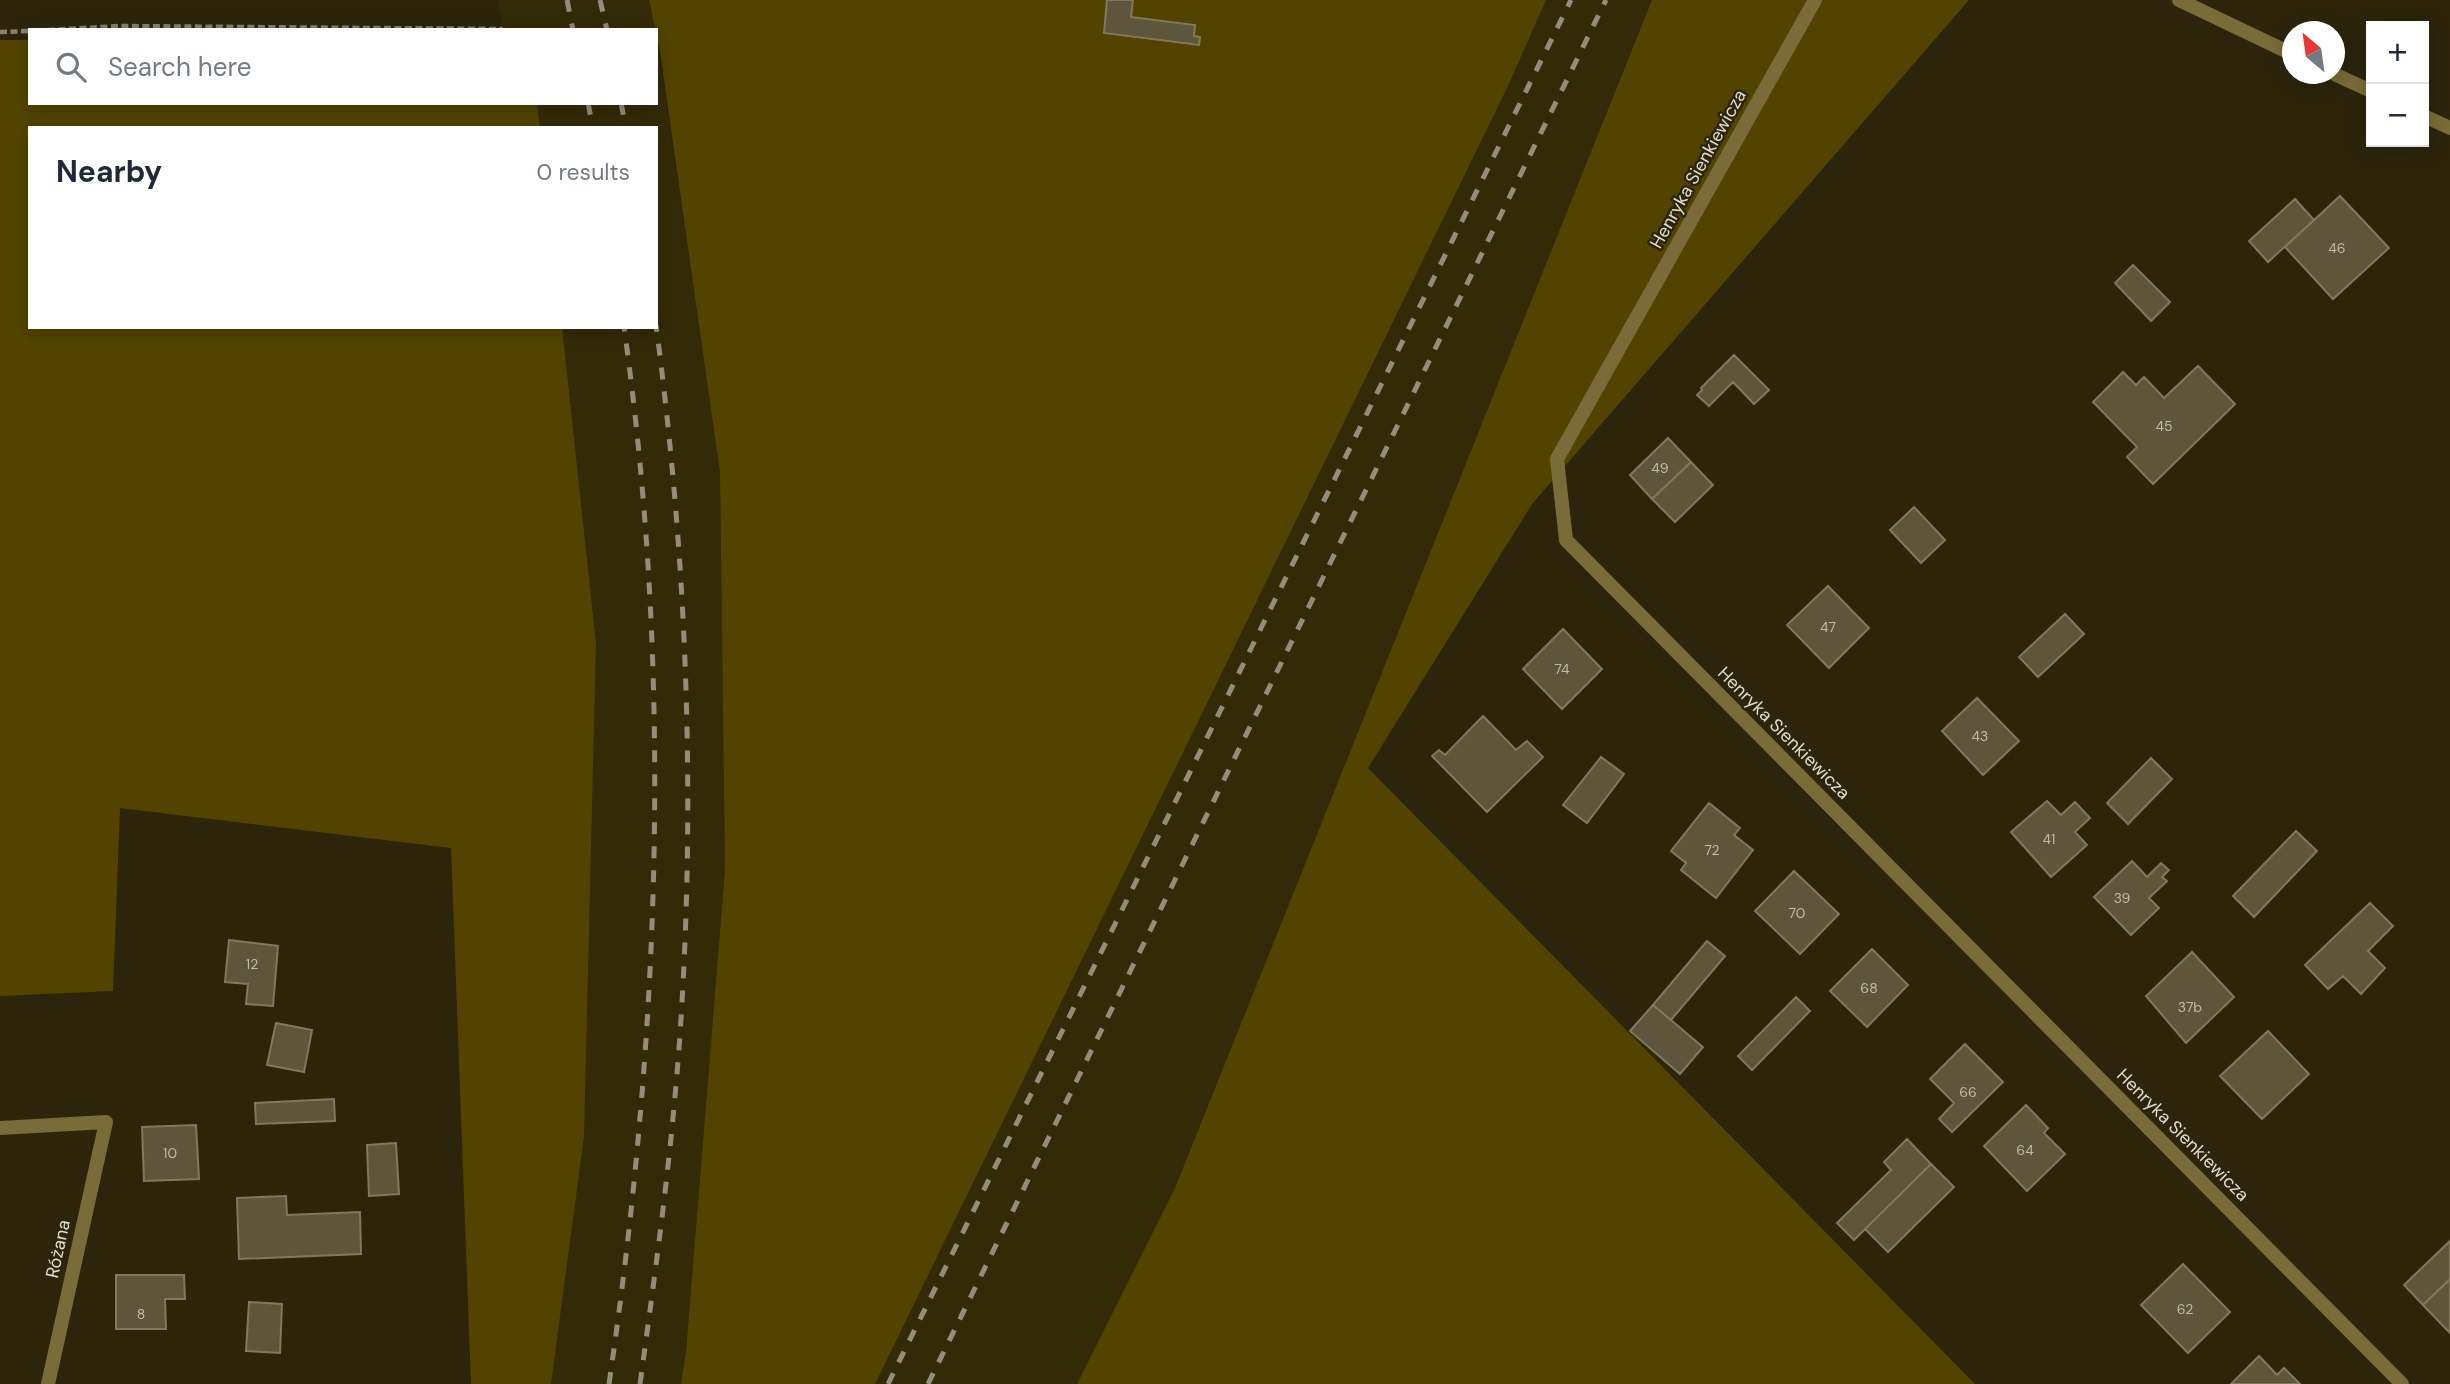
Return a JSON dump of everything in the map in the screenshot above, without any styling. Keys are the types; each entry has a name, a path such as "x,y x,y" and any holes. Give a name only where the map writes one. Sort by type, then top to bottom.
{"street":[{"name":"Henryka Sienkiewicza","path":"1815,0 1557,459 1566,540 2402,1384"},
{"path":"2179,0 2282,49"},
{"path":"2345,79 2366,89"},
{"path":"2429,118 2450,128"},
{"name":"Różana","path":"0,1128 106,1122 48,1384"}],"path":[{"path":"84,28 375,28"},
{"path":"0,33 28,31"}],"shaded area":[{"path":"497,0 649,0 655,28 503,28"},
{"path":"649,0 1546,0 1507,88 875,1384 681,1384 686,1352 725,870 720,472 658,28 655,28"},
{"path":"1546,0 1652,0 1175,1188 1077,1384 875,1384 1507,88"},
{"path":"1652,0 1969,0 1532,504 1368,768 1975,1384 1077,1384 1175,1188"},
{"path":"0,40 28,40 28,105 537,105 540,126 28,126 28,329 562,329 596,643 584,1137 551,1384 471,1384 451,848 120,808 113,991 0,996"},
{"path":"658,48 720,471 725,870 686,1352 681,1384 551,1384 584,1137 596,643 562,329 658,329 658,126 540,126 537,105 658,105"}],"building":[{"path":"1107,0 1133,0 1131,17 1195,25 1194,36 1200,37 1199,45 1104,33"},
{"path":"2340,196 2389,248 2333,299 2285,247"},
{"path":"2295,199 2314,220 2268,262 2249,241"},
{"path":"2133,265 2170,302 2151,321 2115,283"},
{"path":"1734,355 1769,390 1754,404 1733,382 1709,406 1697,395"},
{"path":"2198,366 2235,404 2153,484 2127,457 2137,447 2093,402 2123,372 2136,385 2144,377 2164,398"},
{"path":"1668,438 1691,462 1652,499 1630,475"},
{"path":"1691,462 1713,485 1675,522 1652,499"},
{"path":"1914,507 1945,540 1921,563 1890,530"},
{"path":"1828,586 1869,628 1829,668 1787,625"},
{"path":"2065,614 2084,634 2038,677 2019,657"},
{"path":"1563,629 1602,669 1562,709 1523,669"},
{"path":"1977,698 2019,741 1983,775 1942,731"},
{"path":"1483,716 1516,750 1527,741 1543,757 1487,812 1432,756 1439,750 1445,755"},
{"path":"1601,757 1624,774 1587,823 1563,805"},
{"path":"2151,758 2172,779 2128,824 2107,803"},
{"path":"2047,801 2061,815 2075,802 2090,818 2075,832 2087,845 2051,877 2011,832"},
{"path":"1709,803 1740,828 1734,835 1753,850 1716,898 1681,870 1686,863 1671,851"},
{"path":"2296,831 2317,851 2254,917 2233,896"},
{"path":"2132,861 2147,877 2161,863 2169,870 2162,877 2167,881 2149,898 2159,908 2131,935 2094,897"},
{"path":"1794,871 1839,914 1800,954 1755,911"},
{"path":"2370,903 2393,926 2368,951 2385,968 2361,994 2343,976 2328,989 2305,965"},
{"path":"229,940 278,946 273,1006 246,1004 248,984 225,982"},
{"path":"1707,941 1725,956 1671,1020 1653,1005"},
{"path":"1872,949 1908,985 1867,1027 1830,991"},
{"path":"2192,952 2234,997 2186,1043 2146,996"},
{"path":"1796,997 1810,1011 1752,1070 1738,1056"},
{"path":"1653,1005 1703,1047 1680,1074 1630,1031"},
{"path":"276,1023 312,1030 304,1072 267,1065"},
{"path":"2268,1031 2309,1074 2262,1119 2220,1076"},
{"path":"1965,1044 2003,1082 1952,1132 1939,1119 1954,1103 1930,1079"},
{"path":"334,1099 335,1121 256,1124 255,1103"},
{"path":"2026,1105 2048,1128 2044,1133 2065,1154 2027,1191 1984,1146"},
{"path":"196,1125 199,1179 144,1181 142,1127"},
{"path":"1907,1139 1931,1164 1854,1240 1837,1223 1891,1170 1884,1162"},
{"path":"396,1143 399,1194 369,1196 367,1145"},
{"path":"1931,1164 1954,1187 1888,1252 1865,1229"},
{"path":"286,1196 287,1215 360,1212 361,1254 239,1259 237,1198"},
{"path":"2450,1241 2450,1279 2423,1305 2404,1285"},
{"path":"2183,1264 2230,1312 2188,1353 2141,1305"},
{"path":"116,1275 184,1275 185,1299 165,1299 166,1329 116,1329"},
{"path":"2450,1279 2450,1333 2423,1305"},
{"path":"249,1302 282,1304 280,1353 246,1351"},
{"path":"2259,1356 2277,1375 2284,1368 2300,1384 2231,1384"}],"railway":[{"path":"567,0 573,28"},
{"path":"600,0 607,28"},
{"path":"888,1384 1571,0"},
{"path":"928,1384 1606,0"},
{"path":"588,105 593,126"},
{"path":"621,105 626,126"},
{"path":"609,1384 640,1121 654,856 650,591 640,459 624,329"},
{"path":"640,1384 677,1078 687,857 688,768 681,590 667,413 656,329"}]}
